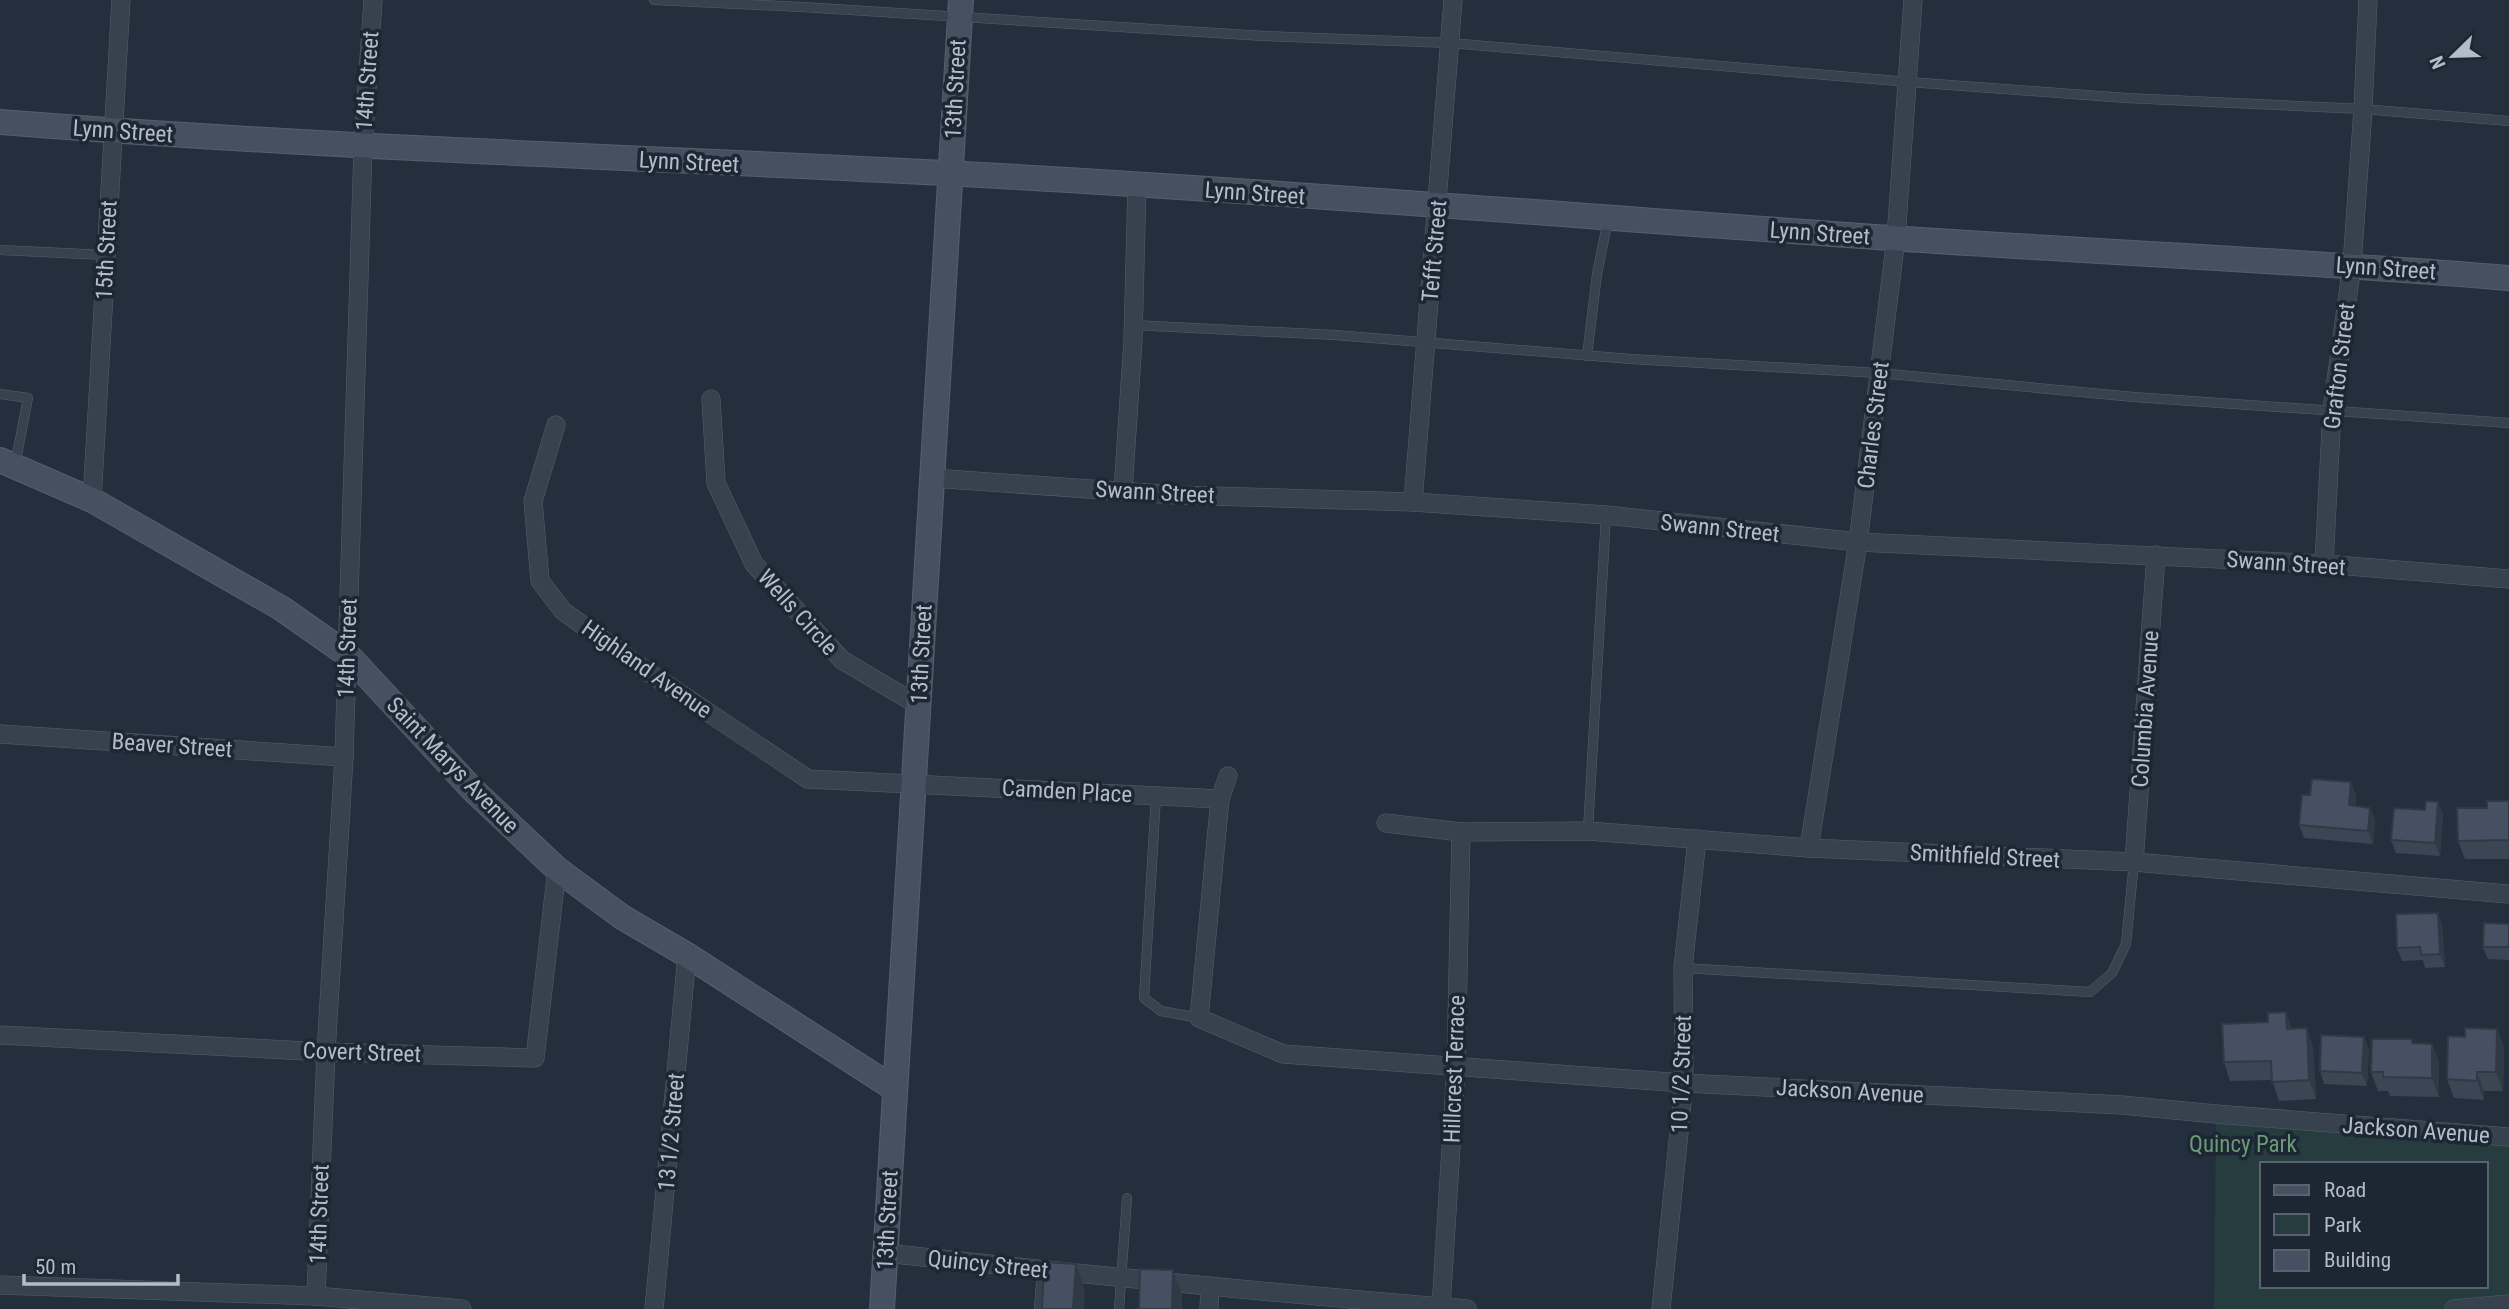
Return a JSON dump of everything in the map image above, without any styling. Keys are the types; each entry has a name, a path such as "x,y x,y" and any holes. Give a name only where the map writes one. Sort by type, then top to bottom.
{"street":[{"name":"15th Street","path":"92,500 121,0"},
{"name":"14th Street","path":"316,1296 326,1052 344,757 363,147 373,0"},
{"name":"Tefft Street","path":"1413,502 1453,0"},
{"name":"Charles Street","path":"1809,848 1858,542 1896,238 1913,0"},
{"name":"Grafton Street","path":"2324,564 2332,410 2351,265 2368,0"},
{"name":"13th Street","path":"882,1309 960,8"},
{"name":"Lynn Street","path":"0,122 363,147 1137,185 1896,238 2351,265 2509,278"},
{"path":"1123,491 1133,325 1137,185"},
{"name":"Wells Circle","path":"711,399 716,483 754,564 842,660 918,705"},
{"name":"Highland Avenue","path":"556,425 533,501 540,581 563,611 648,672 808,779 914,782"},
{"name":"Saint Marys Avenue","path":"7,463 92,500 281,608 348,655 472,789 557,869 622,917 895,1089"},
{"name":"Swann Street","path":"932,478 1123,491 1413,502 1606,515 1858,542 2324,564 2509,579"},
{"name":"Columbia Avenue","path":"2134,862 2157,555"},
{"name":"Beaver Street","path":"0,734 344,757"},
{"path":"1199,1018 1220,799 1228,776"},
{"name":"Camden Place","path":"914,782 1220,799"},
{"name":"Smithfield Street","path":"1386,823 1461,832 1588,831 1809,848 2134,862 2509,894"},
{"name":"Hillcrest Terrace","path":"1441,1307 1456,1068 1461,832"},
{"name":"10 1/2 Street","path":"1661,1309 1684,1083 1684,968 1698,839"},
{"name":"Covert Street","path":"0,1035 326,1052 535,1058 557,869"},
{"name":"13 1/2 Street","path":"654,1309 687,956"},
{"name":"Jackson Avenue","path":"1199,1018 1283,1054 1684,1083 2122,1105 2509,1137"},
{"name":"Quincy Street","path":"885,1253 1210,1287 1467,1309"},
{"path":"0,1285 316,1296 462,1309"},
{"path":"1209,1309 1210,1287"},
{"path":"2454,1309 2509,1304"}],"lane":[{"path":"654,0 960,8 1264,36 1450,43 2126,98 2363,109 2509,121"},
{"path":"1587,356 1597,274 1608,217"},
{"path":"0,250 106,255"},
{"path":"1133,325 1335,335 1587,356 1879,373 2134,397 2509,423"},
{"path":"0,394 28,398 7,463"},
{"path":"1588,831 1606,515"},
{"path":"1156,796 1144,998 1161,1011 1199,1018"},
{"path":"1684,968 2090,992 2112,974 2126,944 2134,862"},
{"path":"1119,1309 1127,1198"},
{"path":"1040,1309 1042,1270"}],"green space":[{"name":"Quincy Park","path":"2216,1114 2509,1137 2509,1309 2214,1309"}],"building":[{"path":"2312,779 2351,782 2349,805 2370,808 2368,831 2299,825 2302,795 2310,795"},
{"path":"2426,801 2438,802 2435,843 2391,840 2394,808 2425,810"},
{"path":"2487,801 2509,801 2509,840 2458,841 2457,808 2487,808"},
{"path":"2438,913 2440,954 2421,955 2420,947 2397,948 2396,914"},
{"path":"2484,923 2509,924 2509,947 2483,947"},
{"path":"2286,1012 2287,1029 2307,1028 2309,1080 2272,1082 2271,1061 2224,1062 2222,1024 2268,1022 2268,1013"},
{"path":"2465,1028 2497,1029 2496,1072 2477,1072 2477,1081 2447,1079 2448,1036 2465,1037"},
{"path":"2321,1035 2364,1037 2362,1073 2320,1071"},
{"path":"2372,1039 2412,1039 2412,1043 2432,1044 2432,1078 2383,1077 2383,1072 2371,1072"},
{"path":"1044,1262 1076,1264 1073,1309 1042,1309"},
{"path":"1140,1269 1173,1270 1172,1309 1139,1309"}]}
